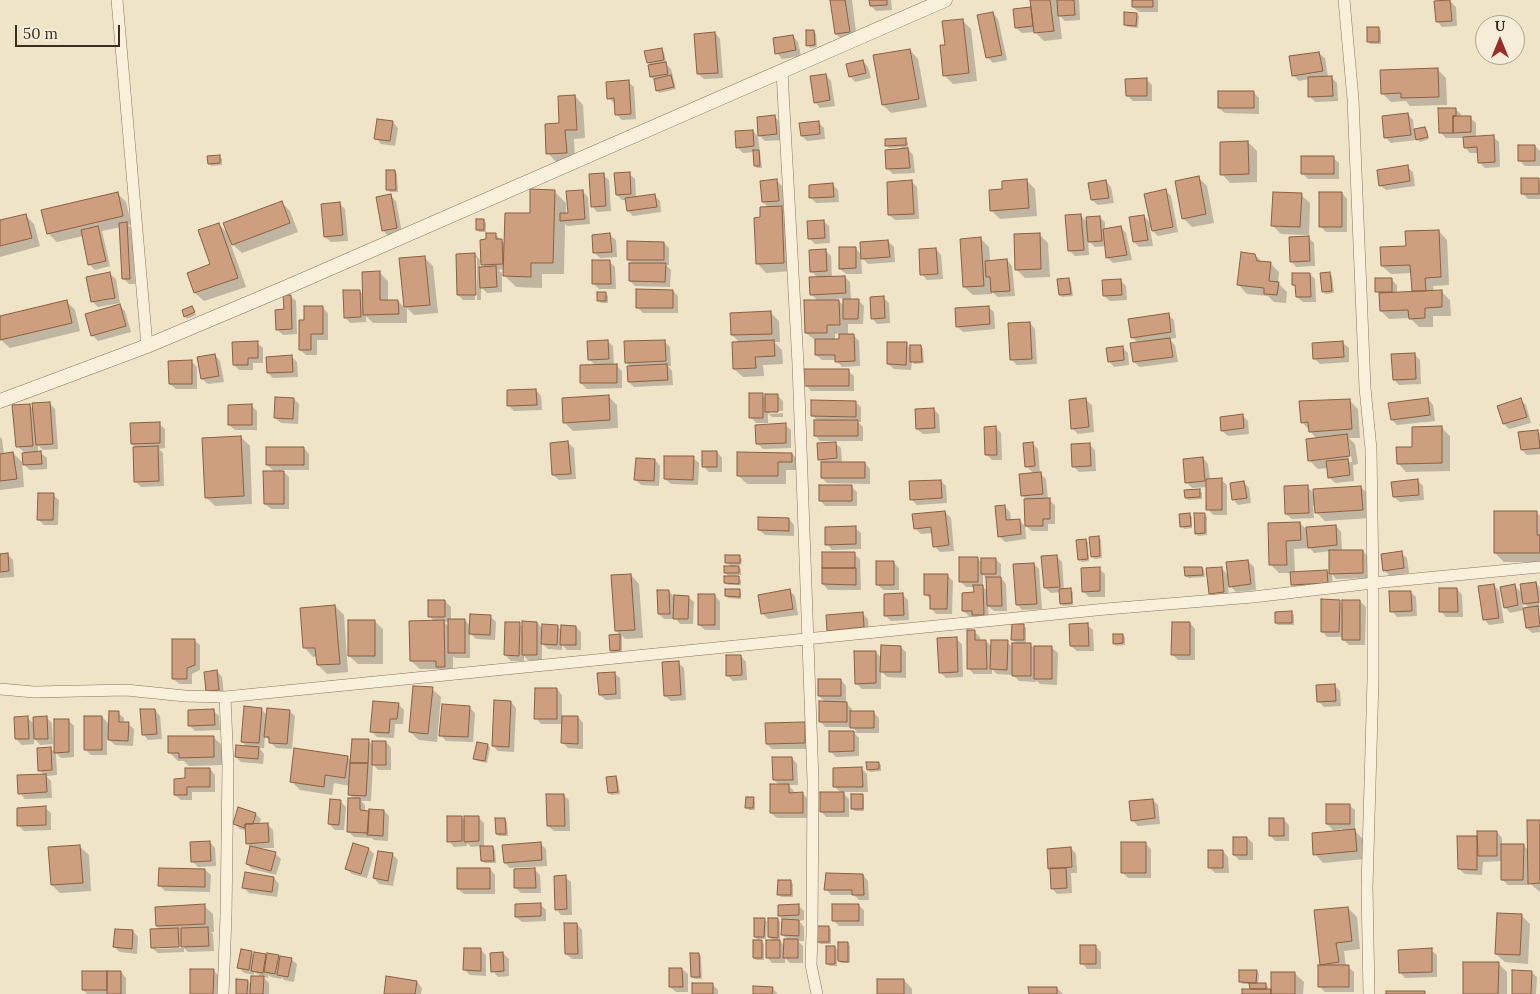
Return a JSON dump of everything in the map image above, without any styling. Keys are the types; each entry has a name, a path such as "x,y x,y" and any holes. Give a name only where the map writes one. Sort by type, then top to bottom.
{"street":[{"path":"117,0 147,346"},
{"path":"0,401 147,346 946,0"},
{"path":"1344,0 1353,99 1365,388 1371,449 1373,680 1367,887 1368,994"},
{"path":"782,72 798,364 813,781 811,965 817,994"},
{"path":"0,689 34,692 126,690 186,696 225,696 1106,608 1253,597 1540,567"},
{"path":"223,994 228,766 225,696"}],"building":[{"path":"830,0 845,0 850,32 835,34"},
{"path":"869,0 887,0 887,5 870,6"},
{"path":"1030,0 1050,0 1054,31 1034,33"},
{"path":"1057,0 1074,0 1075,15 1058,16"},
{"path":"1132,0 1153,0 1153,7 1132,7"},
{"path":"1450,0 1452,21 1436,22 1434,1"},
{"path":"1031,7 1033,26 1015,28 1013,9"},
{"path":"993,12 1002,55 986,58 977,15"},
{"path":"1124,12 1137,13 1136,26 1124,25"},
{"path":"963,19 969,73 943,76 940,45 945,45 942,21"},
{"path":"1367,27 1379,27 1379,42 1367,42"},
{"path":"806,30 814,30 815,45 806,46"},
{"path":"715,32 718,73 697,74 694,34"},
{"path":"793,35 796,50 775,54 773,38"},
{"path":"662,48 664,60 647,63 644,51"},
{"path":"910,49 919,99 882,105 873,55"},
{"path":"1319,52 1323,71 1292,76 1289,56"},
{"path":"863,60 866,73 849,77 846,64"},
{"path":"666,62 668,74 650,77 648,65"},
{"path":"1438,68 1439,97 1401,98 1401,93 1381,94 1380,70"},
{"path":"826,74 830,100 814,103 810,76"},
{"path":"671,75 674,87 656,91 654,79"},
{"path":"1332,76 1333,96 1308,97 1308,77"},
{"path":"1147,78 1147,96 1126,96 1125,79"},
{"path":"629,80 631,114 615,115 614,98 607,99 606,82"},
{"path":"1218,91 1254,91 1254,108 1218,108"},
{"path":"575,95 577,130 565,130 567,153 546,154 545,124 559,123 558,96"},
{"path":"1438,108 1456,108 1456,116 1453,116 1453,133 1439,133"},
{"path":"1408,113 1411,135 1384,138 1382,116"},
{"path":"775,115 777,134 758,136 757,117"},
{"path":"1453,116 1471,116 1471,132 1453,133"},
{"path":"377,119 393,121 390,141 374,139"},
{"path":"819,121 820,134 801,136 799,123"},
{"path":"1425,127 1428,137 1416,140 1414,129"},
{"path":"753,130 754,146 736,148 735,131"},
{"path":"1494,135 1495,162 1478,163 1477,147 1464,148 1463,137"},
{"path":"906,138 906,145 885,146 885,139"},
{"path":"1248,141 1249,174 1220,175 1220,142"},
{"path":"1518,145 1535,145 1535,161 1518,161"},
{"path":"908,148 910,168 886,169 885,150"},
{"path":"753,150 759,150 760,166 754,166"},
{"path":"220,155 220,163 208,164 207,156"},
{"path":"1301,156 1334,156 1334,174 1301,174"},
{"path":"1408,165 1410,181 1379,186 1377,170"},
{"path":"386,170 395,170 396,190 386,190"},
{"path":"630,172 631,194 616,195 614,173"},
{"path":"604,173 606,206 591,207 589,174"},
{"path":"1199,176 1206,214 1182,219 1175,181"},
{"path":"1521,178 1539,178 1539,194 1521,194"},
{"path":"777,179 779,201 762,202 760,181"},
{"path":"1027,179 1029,208 990,211 989,190 1002,189 1002,181"},
{"path":"912,180 914,214 888,215 887,182"},
{"path":"1106,180 1109,198 1091,200 1088,183"},
{"path":"833,183 834,197 809,198 809,185"},
{"path":"530,189 555,190 553,263 531,263 531,277 503,276 505,213 530,213"},
{"path":"1166,189 1173,227 1152,231 1144,194"},
{"path":"583,190 585,219 560,221 560,213 568,213 566,191"},
{"path":"118,192 123,216 47,234 41,210"},
{"path":"1273,192 1302,193 1300,227 1271,226"},
{"path":"1319,192 1342,192 1342,227 1319,227"},
{"path":"391,194 397,228 382,231 376,197"},
{"path":"655,194 657,207 627,211 625,198"},
{"path":"282,201 290,223 232,245 223,223"},
{"path":"340,202 343,235 324,237 321,204"},
{"path":"782,206 784,263 756,264 754,218 760,217 760,207"},
{"path":"26,214 32,238 0,246 0,220"},
{"path":"1081,214 1084,250 1068,251 1065,215"},
{"path":"1144,215 1148,240 1133,242 1129,217"},
{"path":"1100,216 1102,241 1088,242 1086,217"},
{"path":"476,219 484,219 484,230 476,230"},
{"path":"824,220 825,238 808,239 807,221"},
{"path":"127,222 130,279 122,279 119,223"},
{"path":"219,223 238,278 194,293 187,273 210,264 198,230"},
{"path":"98,226 106,261 88,265 81,230"},
{"path":"1121,226 1127,255 1106,258 1103,229"},
{"path":"1439,230 1441,277 1425,278 1426,291 1412,291 1410,265 1381,266 1380,247 1406,246 1405,231"},
{"path":"486,233 496,233 496,239 502,239 503,264 481,265 480,240 486,239"},
{"path":"610,233 612,252 593,253 592,235"},
{"path":"1040,233 1041,269 1015,270 1014,234"},
{"path":"1309,236 1310,261 1290,262 1289,237"},
{"path":"981,237 984,286 963,287 960,239"},
{"path":"888,240 890,257 861,259 860,242"},
{"path":"627,241 664,242 664,260 627,260"},
{"path":"839,247 856,247 856,268 839,269"},
{"path":"936,248 938,274 920,275 919,249"},
{"path":"826,249 827,271 810,272 809,250"},
{"path":"1241,252 1255,254 1257,261 1271,262 1269,281 1279,282 1277,295 1264,294 1264,288 1237,285"},
{"path":"475,253 476,295 457,295 456,254"},
{"path":"425,256 430,305 404,307 399,258"},
{"path":"1007,259 1010,291 991,292 990,277 986,277 985,261"},
{"path":"592,260 610,260 611,284 592,284"},
{"path":"629,263 666,263 665,282 629,281"},
{"path":"496,266 497,287 480,288 479,267"},
{"path":"380,271 380,300 398,300 399,314 363,315 362,272"},
{"path":"110,272 115,298 91,302 86,277"},
{"path":"1330,272 1332,291 1322,292 1320,273"},
{"path":"1292,273 1310,273 1311,297 1296,297 1295,285 1292,285"},
{"path":"845,276 846,293 810,295 809,277"},
{"path":"1069,278 1071,294 1059,295 1057,279"},
{"path":"1375,278 1392,278 1392,292 1375,292"},
{"path":"1121,279 1122,295 1103,296 1102,280"},
{"path":"636,289 673,290 673,308 636,308"},
{"path":"343,290 360,290 361,317 344,318"},
{"path":"1442,290 1442,307 1425,308 1425,318 1409,319 1408,310 1380,311 1379,293"},
{"path":"597,292 606,292 606,301 597,301"},
{"path":"283,295 291,295 292,329 276,330 275,310 284,309"},
{"path":"884,296 885,318 871,319 870,297"},
{"path":"843,299 859,299 858,319 843,319"},
{"path":"67,300 72,323 0,340 0,316"},
{"path":"804,300 839,300 840,325 827,325 827,333 805,333"},
{"path":"120,304 126,326 91,336 85,314"},
{"path":"192,306 195,312 184,317 182,310"},
{"path":"304,306 323,306 323,334 311,334 311,350 299,350 299,320 304,320"},
{"path":"989,306 990,324 956,327 955,308"},
{"path":"771,311 772,334 731,335 730,313"},
{"path":"1169,313 1171,332 1131,338 1128,319"},
{"path":"1030,322 1032,359 1010,360 1008,323"},
{"path":"839,334 854,334 855,361 835,362 835,355 815,355 815,339 839,339"},
{"path":"1170,338 1173,357 1133,362 1130,343"},
{"path":"608,340 609,359 588,360 587,341"},
{"path":"665,340 666,361 625,363 624,341"},
{"path":"774,340 775,356 755,357 756,368 733,369 732,342"},
{"path":"258,341 258,358 248,358 248,365 233,365 232,342"},
{"path":"1343,341 1344,357 1313,359 1312,343"},
{"path":"887,342 907,342 906,365 887,364"},
{"path":"910,345 921,345 922,362 910,362"},
{"path":"1123,346 1124,360 1108,362 1106,348"},
{"path":"1415,353 1416,379 1393,380 1391,354"},
{"path":"215,354 219,376 201,379 197,357"},
{"path":"292,355 293,372 267,373 266,357"},
{"path":"192,360 192,384 169,384 168,361"},
{"path":"617,364 617,383 580,383 580,365"},
{"path":"667,364 668,380 628,382 627,366"},
{"path":"804,369 849,369 849,386 804,386"},
{"path":"536,389 537,405 507,406 507,390"},
{"path":"749,393 763,393 763,418 749,418"},
{"path":"765,394 778,394 778,412 765,412"},
{"path":"609,395 610,420 563,423 562,398"},
{"path":"275,397 294,398 293,419 274,418"},
{"path":"1086,398 1089,427 1071,429 1069,400"},
{"path":"1428,398 1430,415 1391,420 1388,403"},
{"path":"1521,398 1527,417 1503,424 1497,406"},
{"path":"1350,399 1352,429 1309,432 1308,422 1301,423 1299,401"},
{"path":"811,400 856,401 856,417 811,416"},
{"path":"50,402 53,444 36,445 32,403"},
{"path":"30,404 33,446 16,447 12,405"},
{"path":"252,404 252,425 228,425 228,405"},
{"path":"934,408 935,428 916,429 915,409"},
{"path":"1243,414 1244,428 1221,431 1220,417"},
{"path":"814,420 858,420 858,436 814,436"},
{"path":"160,422 160,443 131,444 130,423"},
{"path":"786,423 786,443 756,444 755,425"},
{"path":"996,426 997,455 985,455 984,427"},
{"path":"1442,426 1442,463 1397,464 1396,447 1412,447 1412,427"},
{"path":"1538,430 1540,448 1521,450 1518,432"},
{"path":"1347,434 1350,456 1308,461 1306,439"},
{"path":"241,436 244,496 205,498 202,438"},
{"path":"568,441 571,474 552,475 550,443"},
{"path":"836,442 837,458 818,460 817,443"},
{"path":"1033,442 1035,466 1025,467 1023,443"},
{"path":"1090,443 1091,466 1072,467 1071,444"},
{"path":"158,446 159,481 134,482 133,447"},
{"path":"266,447 304,447 304,465 266,465"},
{"path":"41,451 42,464 23,465 22,453"},
{"path":"702,451 717,451 717,467 702,467"},
{"path":"13,452 17,479 0,481 0,454"},
{"path":"737,452 792,453 792,462 778,462 778,476 737,476"},
{"path":"664,456 694,456 693,480 664,479"},
{"path":"1203,457 1205,481 1185,483 1183,459"},
{"path":"636,458 655,459 654,481 634,480"},
{"path":"1348,459 1350,475 1328,478 1326,461"},
{"path":"821,462 865,462 865,478 821,478"},
{"path":"263,471 284,471 284,504 264,504"},
{"path":"1041,472 1043,494 1021,496 1019,474"},
{"path":"1222,478 1222,510 1206,510 1206,479"},
{"path":"1418,479 1419,495 1393,497 1391,482"},
{"path":"941,480 942,498 910,500 909,481"},
{"path":"1244,481 1247,498 1232,500 1230,483"},
{"path":"819,485 852,485 852,501 819,501"},
{"path":"1308,485 1309,513 1285,514 1284,486"},
{"path":"1361,486 1363,510 1315,513 1313,489"},
{"path":"1200,489 1200,497 1185,498 1184,490"},
{"path":"38,493 54,493 53,520 37,520"},
{"path":"1050,498 1050,519 1043,519 1043,526 1025,526 1024,499"},
{"path":"1005,505 1006,520 1020,519 1021,534 998,537 995,506"},
{"path":"945,511 949,545 933,547 931,527 914,529 912,514"},
{"path":"1494,511 1537,511 1537,535 1540,535 1540,553 1494,553"},
{"path":"1190,513 1191,526 1180,527 1179,514"},
{"path":"1194,513 1205,513 1205,533 1195,534"},
{"path":"758,517 789,518 789,531 758,530"},
{"path":"1300,522 1301,540 1286,541 1287,565 1269,565 1268,523"},
{"path":"1336,525 1337,545 1308,548 1306,527"},
{"path":"856,526 856,544 825,545 825,527"},
{"path":"1099,536 1100,556 1091,557 1089,537"},
{"path":"1086,539 1088,559 1078,560 1076,540"},
{"path":"1329,550 1363,550 1363,573 1329,574"},
{"path":"1402,551 1404,568 1383,571 1381,554"},
{"path":"822,552 855,552 855,568 822,568"},
{"path":"8,553 9,571 0,572 0,554"},
{"path":"725,555 740,555 740,563 725,563"},
{"path":"1057,555 1060,587 1044,588 1041,556"},
{"path":"959,557 978,557 978,582 959,582"},
{"path":"981,558 996,558 996,574 981,574"},
{"path":"1248,560 1251,584 1229,587 1226,562"},
{"path":"876,561 894,561 894,585 876,585"},
{"path":"1034,563 1037,604 1016,605 1013,564"},
{"path":"724,566 739,566 739,573 724,573"},
{"path":"1100,567 1100,591 1082,592 1081,568"},
{"path":"1184,567 1202,567 1203,575 1185,576"},
{"path":"1222,567 1224,592 1209,594 1206,568"},
{"path":"822,568 856,568 856,585 822,584"},
{"path":"1327,570 1328,583 1291,585 1290,572"},
{"path":"631,574 635,630 615,631 611,575"},
{"path":"924,574 948,574 947,609 930,609 930,595 924,595"},
{"path":"724,576 739,576 739,584 724,583"},
{"path":"986,577 1001,577 1002,606 987,606"},
{"path":"1536,582 1539,602 1523,604 1520,584"},
{"path":"1494,584 1499,618 1483,620 1478,586"},
{"path":"1515,584 1518,605 1504,608 1500,587"},
{"path":"973,585 983,585 984,615 972,615 972,611 962,611 962,593 974,592"},
{"path":"1071,588 1072,603 1060,604 1059,589"},
{"path":"1439,588 1457,588 1458,612 1439,612"},
{"path":"725,589 740,589 740,597 725,596"},
{"path":"790,589 793,609 761,614 758,595"},
{"path":"657,590 669,590 670,614 658,614"},
{"path":"1389,591 1411,591 1412,611 1390,612"},
{"path":"903,593 904,615 884,616 884,594"},
{"path":"698,594 715,594 715,625 698,625"},
{"path":"674,595 689,596 688,619 673,619"},
{"path":"1321,599 1340,600 1339,632 1321,632"},
{"path":"428,600 445,600 445,617 428,617"},
{"path":"1342,600 1360,600 1360,640 1342,640"},
{"path":"335,605 340,664 317,665 315,648 303,648 300,608"},
{"path":"1538,606 1540,626 1526,628 1523,608"},
{"path":"1292,611 1292,623 1275,623 1275,612"},
{"path":"863,612 864,627 827,631 826,615"},
{"path":"470,614 491,615 490,635 469,634"},
{"path":"448,619 465,619 465,653 448,653"},
{"path":"348,620 375,620 375,656 348,656"},
{"path":"444,620 445,667 436,667 436,661 410,661 409,621"},
{"path":"522,621 537,622 537,655 522,655"},
{"path":"505,622 520,622 519,656 504,655"},
{"path":"1172,622 1190,622 1190,655 1171,655"},
{"path":"1088,623 1089,646 1070,646 1069,624"},
{"path":"542,624 558,625 557,645 541,644"},
{"path":"1012,624 1024,624 1024,640 1011,640"},
{"path":"561,625 576,626 576,645 560,645"},
{"path":"967,630 975,630 975,640 986,640 987,669 967,669"},
{"path":"620,634 620,650 610,651 609,635"},
{"path":"1113,634 1123,634 1123,643 1113,644"},
{"path":"957,637 958,672 939,673 937,638"},
{"path":"172,639 195,639 195,665 187,668 187,679 172,679"},
{"path":"991,640 1008,640 1007,670 990,669"},
{"path":"1012,643 1031,643 1031,676 1012,676"},
{"path":"881,645 901,646 901,672 880,672"},
{"path":"1034,646 1052,646 1052,679 1034,679"},
{"path":"854,651 876,651 876,683 855,684"},
{"path":"726,655 741,655 742,675 726,676"},
{"path":"679,661 681,695 664,696 662,662"},
{"path":"217,670 219,690 206,691 204,672"},
{"path":"615,672 616,694 599,695 597,673"},
{"path":"818,679 841,679 841,696 818,696"},
{"path":"1335,684 1336,701 1317,702 1316,685"},
{"path":"413,686 433,687 428,734 409,732"},
{"path":"535,688 557,688 557,719 534,719"},
{"path":"494,700 511,701 509,747 492,746"},
{"path":"373,701 399,703 397,719 390,719 389,733 370,732"},
{"path":"819,701 847,702 847,722 819,722"},
{"path":"442,704 470,706 468,737 439,736"},
{"path":"244,706 262,708 259,743 241,742"},
{"path":"267,708 290,710 287,744 269,743 269,737 264,737"},
{"path":"140,709 155,709 157,734 142,735"},
{"path":"214,709 215,725 188,726 188,710"},
{"path":"109,711 119,711 119,722 129,722 128,741 108,740"},
{"path":"850,711 874,711 874,728 850,728"},
{"path":"28,716 29,739 15,739 14,717"},
{"path":"47,716 48,739 34,739 33,717"},
{"path":"84,716 102,716 102,750 84,750"},
{"path":"562,716 578,716 578,744 561,743"},
{"path":"54,719 69,719 69,752 54,753"},
{"path":"805,722 805,743 766,744 765,723"},
{"path":"829,731 854,731 854,751 829,752"},
{"path":"168,736 214,736 214,757 179,758 179,753 168,753"},
{"path":"352,739 369,739 368,763 350,763"},
{"path":"372,741 386,741 386,765 372,765"},
{"path":"477,742 488,744 485,761 473,759"},
{"path":"236,745 259,747 258,759 235,757"},
{"path":"51,747 52,770 38,771 37,748"},
{"path":"294,748 348,756 345,778 325,775 324,787 290,782"},
{"path":"772,757 792,757 793,780 773,780"},
{"path":"866,762 879,762 879,769 867,770"},
{"path":"350,763 368,763 366,796 348,795"},
{"path":"862,767 863,787 833,787 833,768"},
{"path":"185,768 210,768 210,787 187,787 187,795 174,795 174,779 185,778"},
{"path":"46,774 47,792 18,794 17,775"},
{"path":"616,776 618,792 608,793 606,777"},
{"path":"770,784 789,784 789,793 803,792 803,813 770,813"},
{"path":"820,792 844,792 844,812 820,812"},
{"path":"546,794 564,794 565,826 547,826"},
{"path":"851,794 863,794 863,809 851,809"},
{"path":"746,797 754,797 753,808 745,808"},
{"path":"348,798 360,798 360,810 369,811 368,833 347,832"},
{"path":"330,799 341,800 339,825 328,824"},
{"path":"1153,799 1155,818 1131,821 1129,801"},
{"path":"1326,804 1350,804 1350,824 1326,824"},
{"path":"46,806 46,825 17,826 17,808"},
{"path":"238,807 256,813 253,824 245,824 245,828 233,824"},
{"path":"369,809 384,810 383,836 367,835"},
{"path":"447,816 462,816 462,841 447,842"},
{"path":"464,816 479,816 479,841 464,842"},
{"path":"495,818 505,818 506,834 496,834"},
{"path":"1269,818 1284,818 1284,836 1269,836"},
{"path":"1527,820 1540,820 1540,883 1528,884"},
{"path":"268,823 269,842 246,844 245,824"},
{"path":"1355,829 1357,851 1313,855 1312,833"},
{"path":"1477,831 1497,831 1497,856 1478,856"},
{"path":"1457,836 1477,836 1477,870 1458,869"},
{"path":"1233,837 1247,837 1247,855 1233,855"},
{"path":"210,841 211,861 191,862 190,842"},
{"path":"541,842 542,860 504,863 502,845"},
{"path":"1121,842 1146,842 1146,873 1121,873"},
{"path":"353,843 369,848 361,874 345,869"},
{"path":"1501,844 1524,844 1523,880 1501,880"},
{"path":"80,845 83,883 51,885 48,847"},
{"path":"250,846 276,852 271,871 246,864"},
{"path":"480,846 493,846 494,861 481,861"},
{"path":"1071,847 1072,867 1048,869 1047,849"},
{"path":"1208,850 1223,850 1223,868 1208,868"},
{"path":"378,851 393,853 388,881 373,878"},
{"path":"159,868 205,869 205,887 158,886"},
{"path":"457,868 490,868 490,889 457,889"},
{"path":"535,868 536,888 514,888 514,869"},
{"path":"1050,868 1066,868 1067,888 1051,889"},
{"path":"245,872 274,877 272,892 242,888"},
{"path":"826,873 863,874 864,895 852,895 852,890 824,890"},
{"path":"566,875 567,909 555,910 554,876"},
{"path":"778,880 791,880 791,895 777,895"},
{"path":"541,903 541,916 515,917 515,904"},
{"path":"205,904 205,924 156,926 155,907"},
{"path":"799,904 799,915 778,916 778,905"},
{"path":"832,904 859,904 859,921 832,921"},
{"path":"1348,907 1352,941 1336,943 1339,962 1320,965 1314,910"},
{"path":"1497,913 1522,914 1520,955 1495,954"},
{"path":"754,918 765,918 764,937 754,937"},
{"path":"768,918 778,918 778,938 768,937"},
{"path":"782,919 799,920 799,936 781,935"},
{"path":"564,923 577,923 578,954 565,954"},
{"path":"816,926 829,926 829,942 816,942"},
{"path":"208,927 209,946 181,947 181,928"},
{"path":"178,928 179,947 151,948 150,929"},
{"path":"115,929 133,930 132,949 113,947"},
{"path":"784,939 798,939 798,958 783,958"},
{"path":"753,940 762,940 762,958 753,958"},
{"path":"766,940 780,940 780,958 766,958"},
{"path":"838,942 848,942 848,962 838,961"},
{"path":"1080,945 1096,945 1096,964 1080,964"},
{"path":"826,946 835,946 835,964 826,964"},
{"path":"464,948 481,948 481,971 463,970"},
{"path":"1432,948 1432,972 1399,973 1398,950"},
{"path":"241,949 252,951 249,970 237,968"},
{"path":"254,952 266,954 263,973 251,971"},
{"path":"503,952 504,971 491,972 490,953"},
{"path":"267,953 279,955 275,974 264,972"},
{"path":"690,953 699,953 700,977 691,977"},
{"path":"280,956 292,958 288,977 277,975"},
{"path":"1463,962 1499,962 1498,994 1463,994"},
{"path":"1318,965 1349,965 1349,987 1318,987"},
{"path":"669,968 682,968 683,987 669,987"},
{"path":"190,969 214,969 213,994 190,994"},
{"path":"1239,970 1257,970 1256,983 1239,982"},
{"path":"1512,970 1532,971 1531,994 1512,994"},
{"path":"82,971 107,971 107,990 82,990"},
{"path":"107,971 121,971 121,994 107,994"},
{"path":"1271,972 1295,972 1295,994 1271,994"},
{"path":"251,976 264,976 263,994 250,994"},
{"path":"386,976 417,981 415,994 384,994"},
{"path":"236,979 248,980 247,994 236,994"},
{"path":"877,979 904,979 904,994 877,994"},
{"path":"692,983 713,983 713,994 692,994"},
{"path":"1249,983 1266,983 1266,989 1250,989"},
{"path":"753,986 773,987 772,994 753,994"},
{"path":"1028,987 1057,987 1057,994 1029,994"},
{"path":"1242,989 1271,989 1271,994 1242,994"},
{"path":"1386,991 1425,991 1425,994 1386,994"}]}
